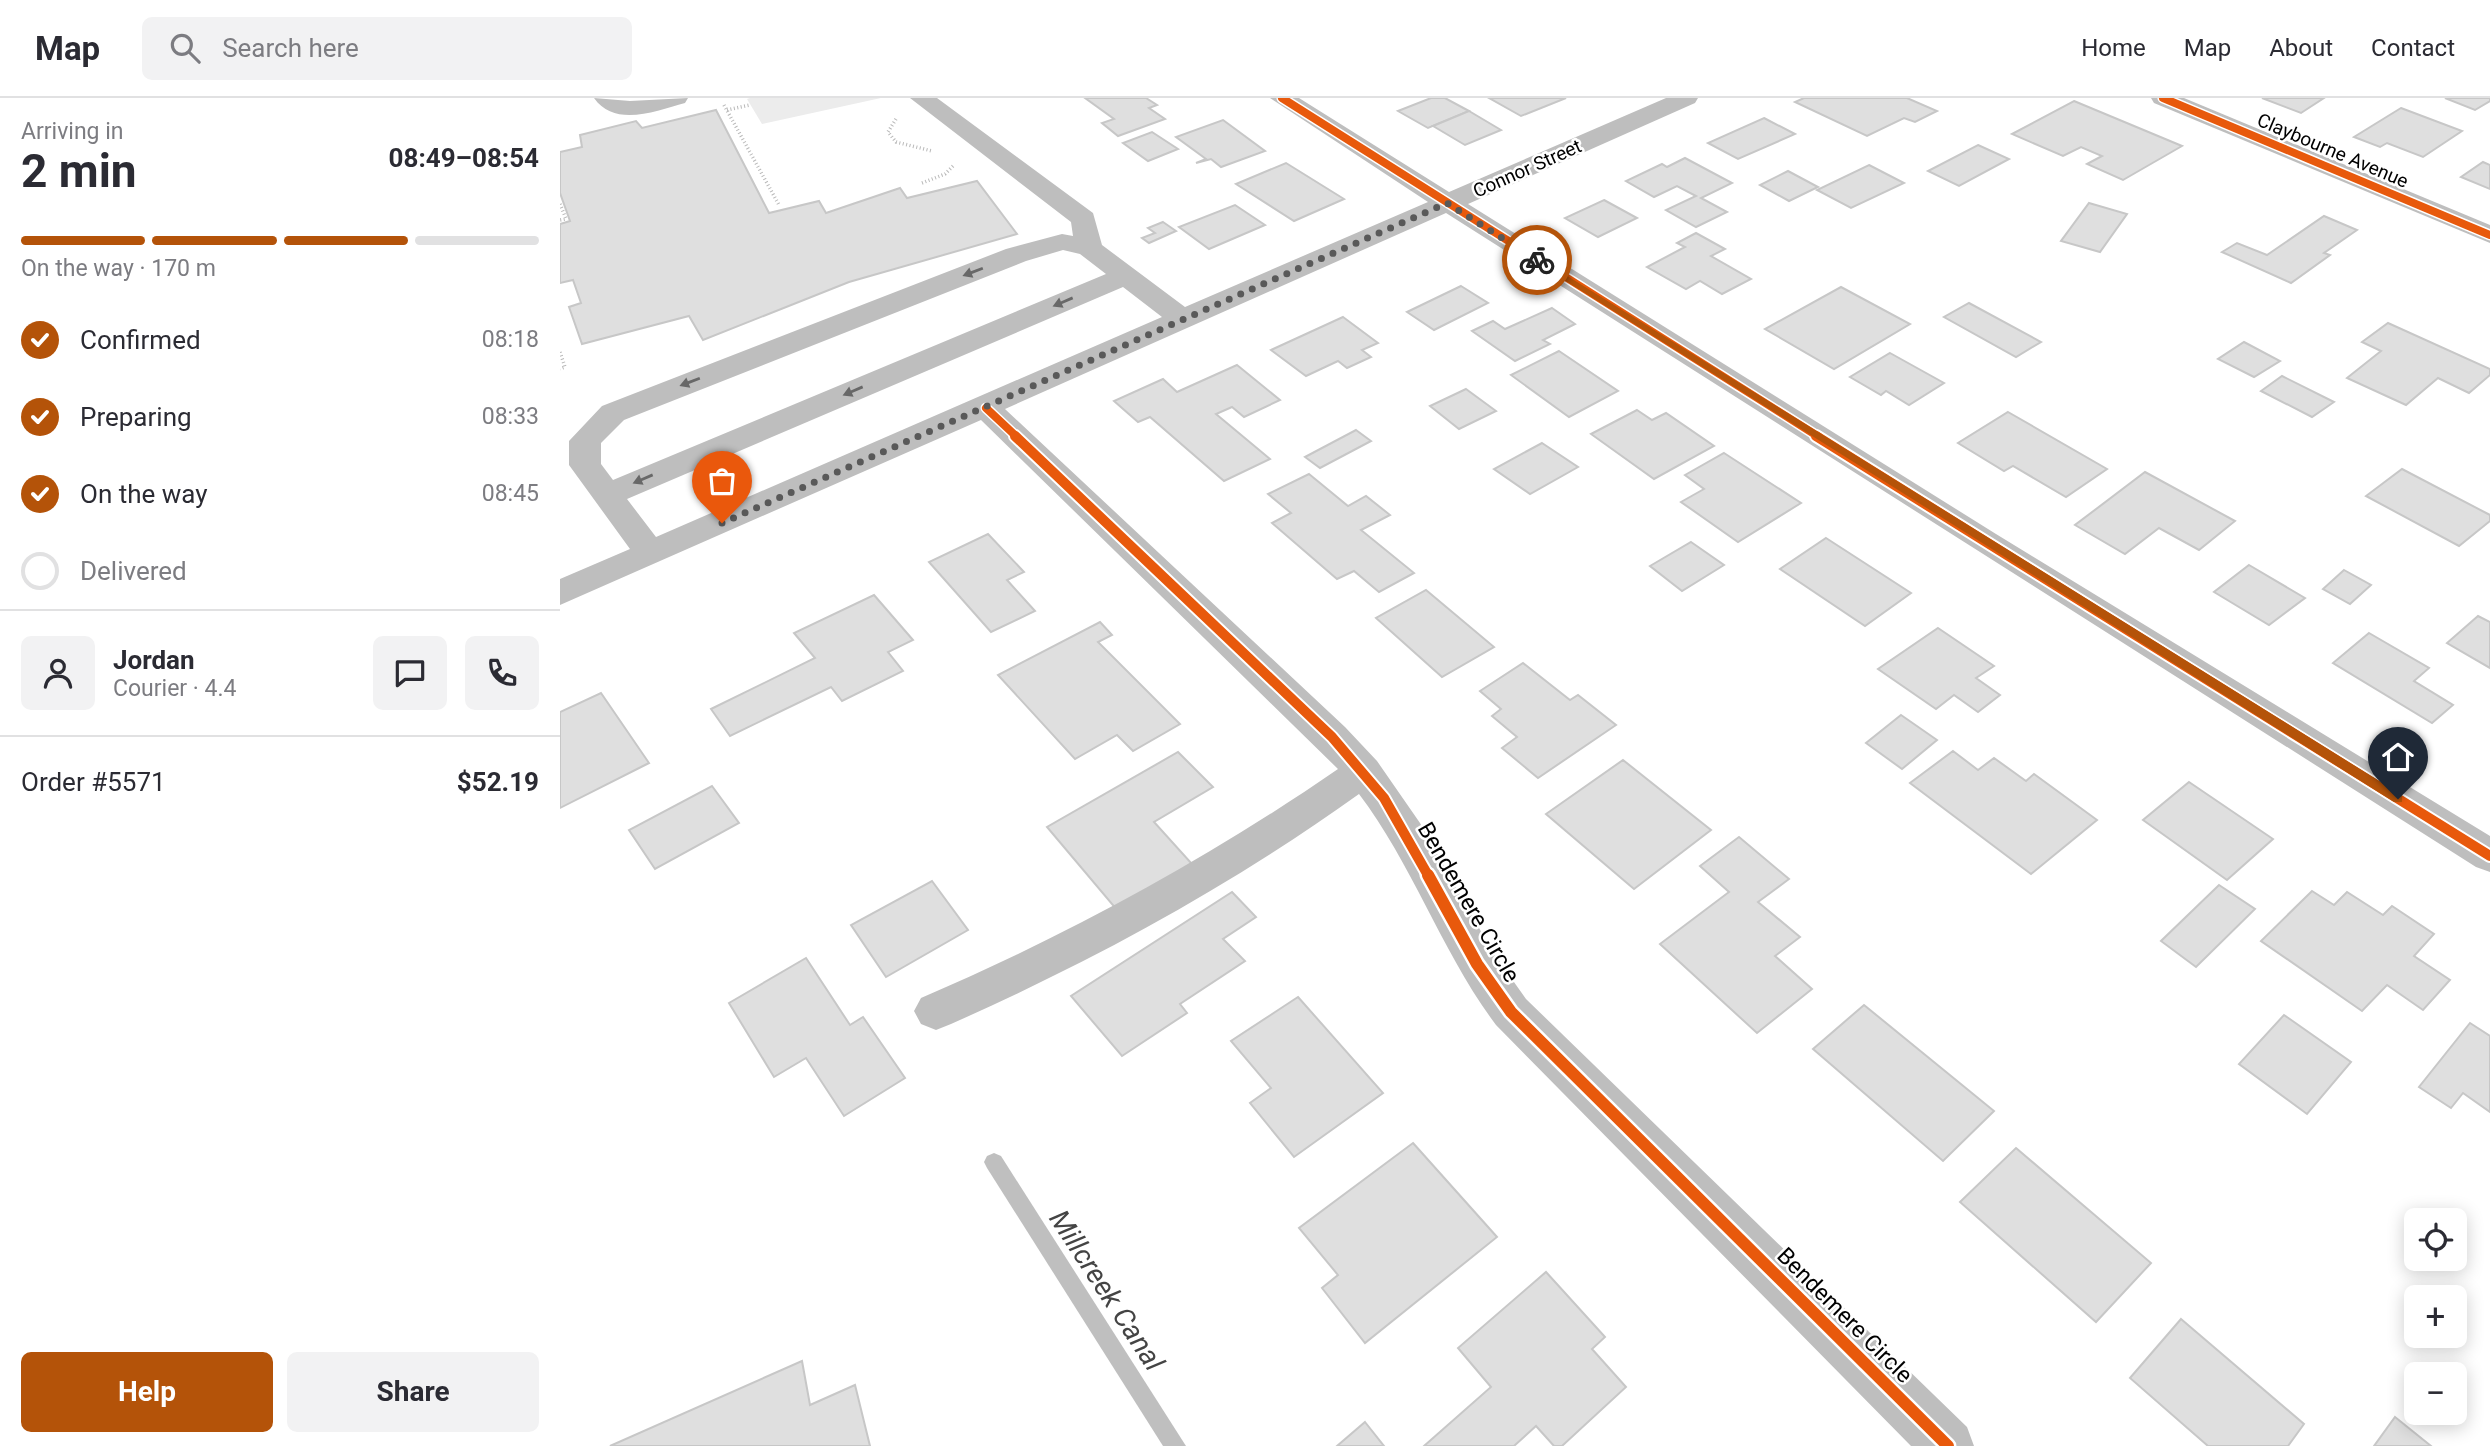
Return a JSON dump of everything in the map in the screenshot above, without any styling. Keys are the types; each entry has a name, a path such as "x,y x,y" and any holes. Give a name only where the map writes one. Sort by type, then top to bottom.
{"street":[{"path":"606,98 618,108 633,108 677,98"},
{"path":"1282,98 2490,856"},
{"name":"Connor Street","path":"560,593 1686,98"},
{"name":"Claybourne Avenue","path":"2163,98 2490,235"},
{"path":"914,107 1084,219 1089,248"},
{"path":"650,554 585,465 585,441 613,413 1016,255 1062,242 1089,248 1183,320"},
{"path":"607,495 1125,276"},
{"name":"Bendemere Circle","path":"986,408 1332,737 1363,771 1391,809 1476,964 1511,1012 1948,1446"},
{"path":"936,1011 1021,975 1140,915 1279,832 1363,771"}],"path":[{"path":"724,105 779,205"},
{"path":"727,110 750,105"},
{"path":"914,107 897,119 888,132 896,142 941,153"},
{"path":"922,183 945,174 953,168 955,160"},
{"path":"560,204 566,219 560,220"},
{"path":"560,352 565,367 560,369"}],"shaded area":[{"path":"881,98 762,124 747,99"}],"building":[{"path":"1085,98 1146,98 1157,105 1149,108 1165,119 1118,136 1102,123 1114,119"},
{"path":"1431,98 1445,98 1469,111 1428,128 1398,111"},
{"path":"1489,98 1566,98 1521,116"},
{"path":"1804,98 1907,98 1937,111 1915,122 1904,118 1867,136 1795,102"},
{"path":"2262,98 2324,98 2301,113"},
{"path":"2445,98 2490,98 2490,101 2475,110"},
{"path":"2074,101 2182,146 2123,180 2087,164 2102,156 2081,147 2063,156 2012,134"},
{"path":"2401,108 2462,131 2423,157 2387,143 2380,147 2354,137"},
{"path":"716,110 769,213 819,201 826,213 900,188 907,198 977,181 1017,234 849,282 703,340 689,316 582,344 569,307 581,303 573,280 560,283 560,224 570,221 560,193 560,152 582,147 580,135 636,121 642,128"},
{"path":"1469,111 1501,130 1465,145 1433,126"},
{"path":"1764,118 1795,134 1738,159 1708,143"},
{"path":"1223,120 1265,151 1221,167 1211,159 1196,163 1206,159 1176,137"},
{"path":"1152,132 1178,149 1148,161 1123,143"},
{"path":"1978,145 2009,159 1959,186 1928,171"},
{"path":"1685,158 1732,183 1701,198 1727,212 1696,227 1666,210 1696,196 1677,186 1654,197 1626,181 1662,164 1667,167"},
{"path":"2483,162 2490,165 2490,189 2461,177"},
{"path":"1286,163 1344,199 1294,221 1236,184"},
{"path":"1869,165 1904,183 1851,208 1817,190"},
{"path":"1788,171 1818,187 1789,201 1760,185"},
{"path":"1604,200 1637,218 1598,237 1565,218"},
{"path":"2089,203 2127,214 2100,252 2061,241"},
{"path":"1235,205 1265,225 1209,249 1179,227"},
{"path":"2324,216 2357,230 2324,253 2330,255 2291,283 2222,252 2237,243 2267,255"},
{"path":"1163,222 1176,231 1149,243 1142,238 1155,233 1148,228"},
{"path":"1696,233 1725,249 1711,256 1751,279 1722,294 1700,281 1686,289 1647,267 1685,247 1677,243"},
{"path":"1461,286 1488,303 1434,330 1407,312"},
{"path":"1841,287 1910,324 1834,369 1765,329"},
{"path":"1969,303 2041,342 2016,357 1944,317"},
{"path":"1552,308 1575,324 1543,340 1550,344 1515,361 1472,331 1493,321 1505,329"},
{"path":"1343,317 1378,343 1362,350 1371,357 1347,368 1338,361 1306,376 1271,350"},
{"path":"2388,323 2490,369 2490,375 2469,393 2438,378 2406,405 2347,378 2381,351 2362,342"},
{"path":"2244,342 2280,361 2254,377 2218,359"},
{"path":"1559,351 1618,391 1569,417 1511,375"},
{"path":"1890,353 1944,383 1909,405 1886,391 1881,395 1850,377"},
{"path":"1237,365 1280,400 1244,417 1232,407 1216,414 1270,459 1224,481 1150,417 1138,422 1114,401 1163,379 1177,392"},
{"path":"2282,376 2334,402 2312,417 2261,391"},
{"path":"1466,389 1496,411 1459,429 1430,406"},
{"path":"1637,410 1652,420 1666,413 1714,446 1654,479 1591,434"},
{"path":"2008,412 2107,469 2066,497 2013,466 2004,471 1958,443"},
{"path":"1356,430 1371,441 1320,468 1305,457"},
{"path":"1542,443 1578,467 1530,494 1494,469"},
{"path":"1724,453 1801,503 1738,542 1681,502 1704,489 1685,475"},
{"path":"2402,469 2490,515 2490,521 2459,546 2366,496"},
{"path":"2145,472 2235,521 2199,550 2159,528 2125,554 2075,525"},
{"path":"1309,474 1348,506 1366,496 1390,515 1361,530 1414,573 1379,592 1354,571 1337,579 1272,523 1291,513 1268,494"},
{"path":"988,534 1024,572 1007,580 1035,611 991,632 929,562"},
{"path":"1826,538 1911,593 1865,626 1780,569"},
{"path":"1691,542 1724,565 1682,591 1650,566"},
{"path":"2249,565 2305,598 2269,625 2214,592"},
{"path":"2344,570 2371,585 2350,604 2323,589"},
{"path":"1426,590 1494,647 1442,677 1376,618"},
{"path":"874,595 913,640 888,652 903,671 842,701 831,687 730,736 711,709 815,658 794,633"},
{"path":"2478,616 2490,622 2490,668 2447,643"},
{"path":"1100,622 1112,635 1098,642 1180,724 1133,751 1117,735 1075,759 998,675"},
{"path":"1938,628 1994,666 1976,678 2000,695 1978,712 1954,695 1936,709 1878,669"},
{"path":"2369,633 2429,668 2414,681 2453,705 2432,723 2333,663"},
{"path":"1523,663 1570,700 1578,695 1616,725 1538,778 1502,748 1517,737 1492,716 1501,709 1480,691"},
{"path":"601,693 649,763 560,808 560,712"},
{"path":"1901,715 1937,740 1902,769 1866,743"},
{"path":"1953,751 1978,770 1994,758 2026,781 2034,774 2097,820 2031,874 1910,783"},
{"path":"1178,752 1213,787 1154,822 1192,864 1117,910 1047,827"},
{"path":"1623,760 1711,830 1634,889 1546,814"},
{"path":"2189,782 2273,839 2227,880 2143,820"},
{"path":"712,786 739,823 655,869 629,830"},
{"path":"1739,837 1789,879 1758,902 1800,937 1775,956 1812,989 1757,1033 1660,944 1729,892 1700,866"},
{"path":"932,881 968,930 886,977 851,925"},
{"path":"2219,885 2255,909 2196,967 2161,941"},
{"path":"2312,891 2334,905 2347,892 2383,915 2392,906 2434,934 2414,956 2450,980 2423,1010 2387,985 2362,1011 2261,941"},
{"path":"1232,892 1256,917 1223,939 1245,961 1180,1004 1187,1013 1122,1056 1071,996"},
{"path":"806,958 850,1025 863,1017 905,1078 844,1116 806,1058 774,1077 729,1003"},
{"path":"1298,997 1383,1093 1294,1157 1250,1103 1271,1088 1231,1041"},
{"path":"1864,1005 1994,1111 1943,1161 1813,1049"},
{"path":"2284,1015 2351,1062 2307,1114 2239,1064"},
{"path":"2470,1023 2490,1036 2490,1112 2463,1093 2451,1108 2419,1087"},
{"path":"1413,1143 1497,1237 1365,1343 1322,1288 1338,1275 1299,1228"},
{"path":"2016,1148 2151,1263 2096,1322 1960,1202"},
{"path":"1546,1272 1605,1337 1592,1349 1626,1387 1562,1446 1554,1446 1536,1426 1514,1446 1424,1446 1491,1387 1458,1348"},
{"path":"2181,1319 2304,1424 2288,1446 2208,1446 2130,1378"},
{"path":"802,1361 810,1405 855,1385 870,1446 610,1446"},
{"path":"2395,1417 2431,1446 2374,1446"},
{"path":"1365,1422 1384,1446 1337,1446"}],"waterway":[{"name":"Millcreek Canal","path":"994,1162 1175,1446"}],"cycle path":[{"path":"1282,98 1984,542 2490,856"},
{"path":"2163,98 2490,235"},
{"path":"986,408 1332,737 1384,798 1477,964 1511,1012 1948,1446"}],"way so far":[{"path":"722,523 1447,203 1537,260"}],"route":[{"path":"1537,260 2398,799"}]}
